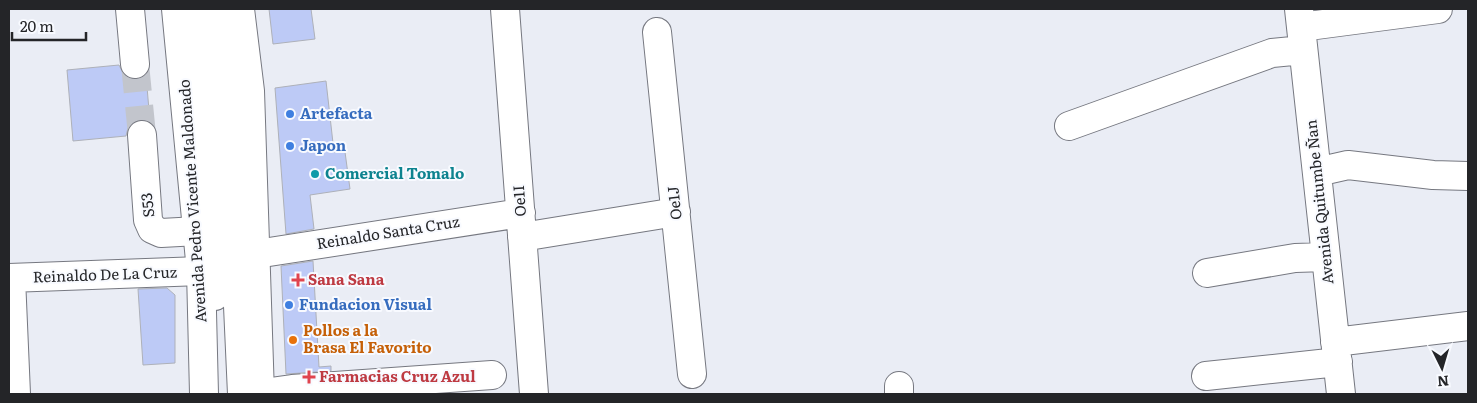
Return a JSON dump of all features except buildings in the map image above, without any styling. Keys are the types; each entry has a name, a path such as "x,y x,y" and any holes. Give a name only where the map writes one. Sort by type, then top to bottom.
{"street":[{"path":"130,9 135,64"},
{"name":"Avenida Pedro Vicente Maldonado","path":"176,9 201,271 204,394"},
{"path":"190,9 211,179 218,394"},
{"path":"217,9 233,196 255,394"},
{"path":"240,9 250,91 256,254 255,394"},
{"name":"Oe1I","path":"505,9 534,394"},
{"path":"1069,126 1272,53 1301,29 1438,9"},
{"name":"Avenida Quitumbe Ñan","path":"1301,29 1341,394"},
{"name":"Oe1J","path":"657,32 692,374"},
{"name":"S53","path":"142,135 148,220 152,229 161,233 198,231"},
{"path":"1317,172 1348,165 1433,175 1468,176"},
{"name":"Reinaldo Santa Cruz","path":"256,254 521,225 676,212"},
{"path":"1207,273 1295,258 1326,257"},
{"name":"Reinaldo De La Cruz","path":"10,278 201,271"},
{"path":"10,278 16,394"},
{"path":"1206,376 1468,326"},
{"path":"255,394 492,375"}],"tunnel":[{"path":"135,64 142,135"}],"place":[{"name":"Artefacta","path":"290,114"},
{"name":"Japon","path":"290,146"},
{"name":"Comercial Tomalo","path":"315,174"},
{"name":"Sana Sana","path":"298,280"},
{"name":"Fundacion Visual","path":"289,305"},
{"name":"Pollos a la Brasa El Favorito","path":"293,340"},
{"name":"Farmacias Cruz Azul","path":"309,377"}]}
